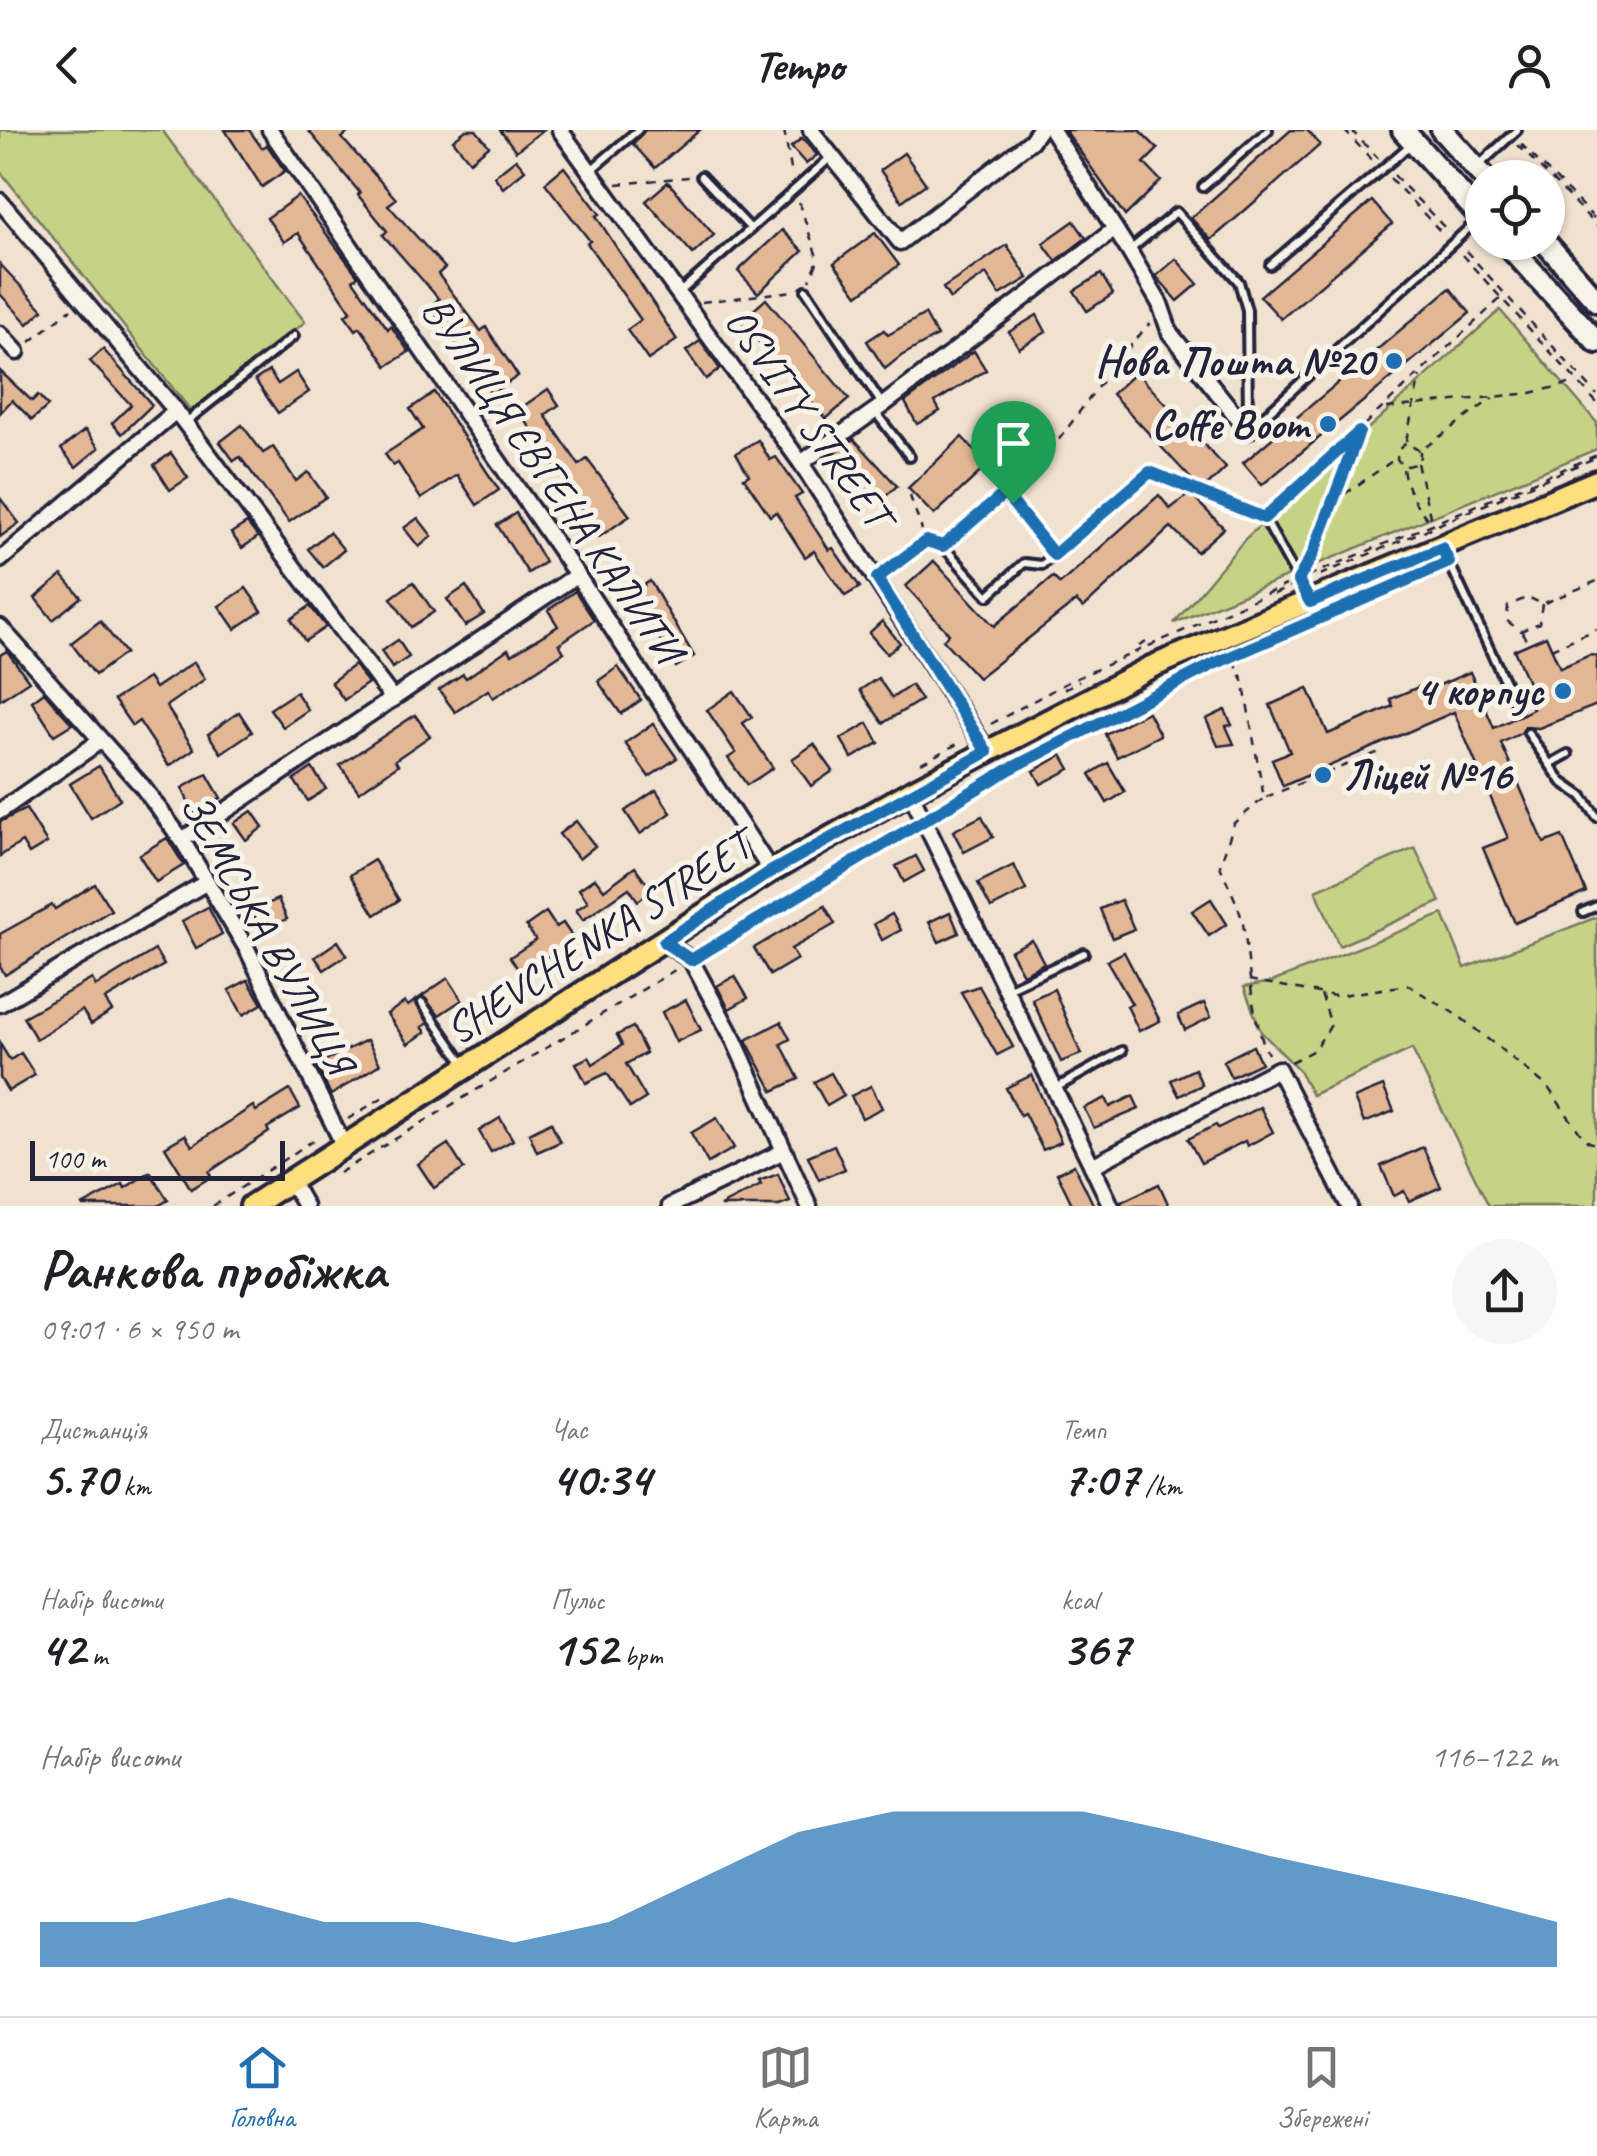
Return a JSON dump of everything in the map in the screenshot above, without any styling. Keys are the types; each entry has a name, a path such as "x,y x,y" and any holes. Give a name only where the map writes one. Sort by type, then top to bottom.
{"main road":[{"path":"1442,130 1469,160"},
{"path":"1409,136 1465,198"},
{"path":"1522,260 1597,342"},
{"path":"1560,260 1597,301"},
{"name":"SHEVCHENKA STREET","path":"251,1206 770,872 910,792 1151,667 1309,613 1442,548 1597,481"}],"street":[{"name":"ВУЛИЦЯ ЄВГЕНА КАЛИТИ","path":"270,130 578,575 770,872"},
{"name":"OSVITY STREET","path":"560,130 801,463 987,752"},
{"path":"811,130 900,242 1040,130"},
{"path":"1052,130 1160,304 1170,333 1248,431"},
{"path":"0,201 180,417 394,699"},
{"path":"801,463 1115,229"},
{"path":"0,334 17,352"},
{"path":"0,560 180,417"},
{"path":"182,840 578,575"},
{"name":"ЗЕМСЬКА ВУЛИЦЯ","path":"0,627 142,786 182,840 246,949 344,1146"},
{"path":"0,811 100,741"},
{"path":"910,792 1111,1206"},
{"path":"0,1004 207,882"},
{"path":"664,942 691,960 734,1040 809,1206"},
{"path":"1092,1166 1278,1069 1349,1206"},
{"path":"670,1206 784,1151"},
{"path":"290,1180 305,1206"}],"lane":[{"path":"591,170 638,130"},
{"path":"1202,187 1268,130"},
{"path":"1491,160 1514,135"},
{"path":"1270,264 1382,167 1409,136"},
{"path":"682,299 751,229 832,156"},
{"path":"700,176 751,229"},
{"path":"1129,251 1176,212 1239,282 1247,310 1248,431"},
{"path":"1248,431 1465,235"},
{"path":"806,290 910,457"},
{"path":"180,417 294,336"},
{"path":"877,578 926,541 943,546 988,596 1024,563 1042,565 1150,472 1264,518 1298,580 1309,613"},
{"path":"943,546 1005,493 1054,555"},
{"path":"1442,548 1516,708"},
{"path":"1500,673 1512,668"},
{"path":"1528,733 1562,782 1582,796 1597,817"},
{"path":"1550,764 1568,754"},
{"path":"1583,912 1597,906"},
{"path":"1004,990 1084,953"},
{"path":"422,1003 467,1067"},
{"path":"1053,1090 1122,1051"}],"path":[{"path":"682,299 806,290 818,260 795,189 784,130"},
{"path":"1344,130 1597,395"},
{"path":"1352,130 1382,167"},
{"path":"1514,135 1597,224"},
{"path":"603,186 700,176"},
{"path":"1456,244 1597,403"},
{"path":"1264,518 1501,298"},
{"path":"17,352 82,300"},
{"path":"1013,503 1114,365 1146,332 1160,304"},
{"path":"1421,373 1406,443 1398,450 1397,458 1410,495 1432,524 1417,462 1420,451 1494,398"},
{"path":"1385,408 1530,394 1578,382"},
{"path":"1298,580 1313,554 1359,432"},
{"path":"1406,443 1420,451"},
{"path":"1330,504 1397,458"},
{"path":"1403,467 1417,462"},
{"path":"910,496 926,541"},
{"path":"1528,644 1522,631 1507,621 1508,606 1528,598 1542,604 1597,580"},
{"path":"1522,631 1539,623 1542,604"},
{"path":"338,1174 1008,770 1233,658 1309,613"},
{"path":"1552,649 1597,629"},
{"path":"1233,658 1243,680 1264,798"},
{"path":"1321,994 1331,1025 1314,1050 1278,1069 1260,1036 1242,920 1220,866 1234,823 1264,798 1384,750"},
{"path":"1249,980 1334,996 1408,985 1460,1017 1547,1086 1585,1140 1597,1145"}],"green space":[{"path":"0,130 162,130 305,322 192,412 0,171"},
{"path":"1500,310 1597,423 1597,449 1174,623 1246,538"},
{"path":"1415,848 1440,902 1339,946 1316,890"},
{"path":"1443,914 1465,968 1597,917 1597,1206 1489,1206 1412,1049 1312,1095 1298,1069 1261,1032 1244,987 1272,982"}],"building":[{"path":"225,130 249,130 262,148 267,145 285,171 262,187"},
{"path":"308,130 351,130 342,138 396,199 388,205 445,268 438,274 481,331 486,327 518,376 491,394 430,306 439,299 383,235 387,231 360,193"},
{"path":"466,130 476,130 489,146 470,161 453,140"},
{"path":"500,130 543,130 516,151"},
{"path":"645,130 700,130 655,168 633,144"},
{"path":"1065,130 1139,130 1158,149 1144,163 1161,181 1125,216"},
{"path":"1291,130 1307,130 1320,145 1211,240 1191,218"},
{"path":"802,138 817,155 806,164 791,147"},
{"path":"904,153 926,184 902,201 880,170"},
{"path":"516,159 525,170 503,188 494,176"},
{"path":"564,167 600,214 596,216 677,340 648,360 627,330 641,320 587,243 590,241 545,183"},
{"path":"668,182 714,235 693,254 646,201"},
{"path":"298,196 358,276 353,280 409,352 387,366 360,327 356,330 345,315 351,311 298,233 284,242 267,218"},
{"path":"1372,201 1392,224 1281,319 1260,296"},
{"path":"1074,221 1086,238 1056,261 1043,243"},
{"path":"782,230 803,251 758,293 738,271"},
{"path":"875,233 899,265 858,295 834,263"},
{"path":"1007,245 1028,278 1000,295 986,274 950,299 943,288"},
{"path":"1176,259 1198,284 1178,301 1156,276"},
{"path":"0,264 43,310 28,324 0,294"},
{"path":"1101,274 1113,294 1087,311 1074,291"},
{"path":"1450,288 1470,313 1262,485 1243,463"},
{"path":"766,299 849,399 826,419 741,321"},
{"path":"925,314 937,336 885,369 867,341 884,330 888,335"},
{"path":"1037,315 1046,332 1019,348 1009,332"},
{"path":"700,341 720,369 706,379 686,351"},
{"path":"103,349 152,405 122,434 112,423 131,405 90,361"},
{"path":"974,351 986,370 935,402 940,411 917,424 905,402"},
{"path":"0,371 32,401 38,395 48,406 32,420 12,400 0,413"},
{"path":"269,371 278,384 296,372 309,392 278,413 255,380"},
{"path":"1136,372 1226,468 1206,487 1195,483 1112,394"},
{"path":"548,389 559,405 545,415 579,465 587,459 630,516 599,537 549,458 541,463 530,446 539,440 518,410"},
{"path":"434,392 499,490 477,505 457,475 421,499 398,463 393,466 385,454 423,429 410,409"},
{"path":"242,425 263,453 273,447 296,481 308,472 326,497 289,522 240,457 234,461 220,442"},
{"path":"85,430 99,448 76,467 61,449"},
{"path":"962,437 988,465 934,515 908,488"},
{"path":"854,439 897,486 875,506 828,457"},
{"path":"758,440 770,460 776,457 802,494 795,498 829,550 833,548 860,587 845,596 814,551 805,557 776,512 770,516 744,478 749,475 736,453"},
{"path":"171,453 188,478 170,490 154,465"},
{"path":"1159,495 1170,509 1192,496 1224,528 1197,552 1171,527 1083,608 1076,601 978,678 943,640 949,634 906,586 934,561 994,626 1053,577 1060,584"},
{"path":"0,498 19,523 0,537"},
{"path":"516,513 545,562 528,573 497,525"},
{"path":"418,518 432,536 419,547 404,528"},
{"path":"247,523 258,537 242,548 231,533"},
{"path":"329,532 344,550 323,567 308,549"},
{"path":"62,575 81,597 53,620 35,598"},
{"path":"650,581 694,656 676,667 632,593"},
{"path":"413,582 434,612 411,627 391,598"},
{"path":"466,586 484,614 465,626 447,599"},
{"path":"246,588 262,611 235,629 219,606"},
{"path":"575,591 594,620 559,644 564,652 493,698 488,690 455,712 439,690 463,674 466,678 508,649 512,654 558,626 548,610"},
{"path":"310,606 326,627 305,641 291,619"},
{"path":"100,621 125,653 95,675 71,643"},
{"path":"882,621 900,643 887,654 869,633"},
{"path":"1546,636 1560,668 1590,655 1597,656 1597,705 1539,728 1525,727 1501,743 1544,843 1562,836 1586,892 1515,923 1483,848 1508,838 1454,712 1283,786 1272,759 1290,752 1270,705 1308,688 1328,734 1393,706 1390,699 1423,685 1426,691 1470,672 1494,728 1533,709 1525,692 1531,690 1514,650"},
{"path":"398,640 409,657 392,668 381,651"},
{"path":"7,651 29,681 0,700 0,655"},
{"path":"194,662 205,679 166,706 194,749 169,766 139,721 132,726 114,700 148,678 155,688"},
{"path":"354,665 368,683 344,700 331,682"},
{"path":"618,667 641,700 621,714 598,681"},
{"path":"878,678 892,698 911,685 921,700 883,723 860,690"},
{"path":"734,691 752,717 743,723 773,768 747,785 728,758 736,753 707,710"},
{"path":"44,692 72,724 54,735 32,701"},
{"path":"296,692 308,710 283,727 270,709"},
{"path":"1225,710 1232,725 1226,726 1234,744 1218,746 1206,719"},
{"path":"239,712 252,732 221,753 208,734"},
{"path":"1148,712 1160,735 1117,757 1105,734"},
{"path":"415,715 430,736 359,792 340,765"},
{"path":"868,723 879,743 852,758 841,739"},
{"path":"653,724 677,758 649,777 625,743"},
{"path":"814,744 833,771 811,786 792,759"},
{"path":"1062,755 1070,769 1041,784 1034,771"},
{"path":"1108,763 1125,792 1107,803 1090,774"},
{"path":"99,766 120,799 91,818 70,784"},
{"path":"312,768 326,789 308,801 294,780"},
{"path":"207,774 221,798 194,814 182,788"},
{"path":"656,790 671,813 640,834 625,811"},
{"path":"26,809 47,843 29,854 22,842 0,856 0,822"},
{"path":"252,811 263,827 246,840 234,823"},
{"path":"982,816 993,837 964,852 953,831"},
{"path":"576,821 595,846 579,859 559,834"},
{"path":"167,838 184,865 156,882 139,855"},
{"path":"916,856 924,871 904,882 896,866"},
{"path":"374,860 399,900 375,915 350,875"},
{"path":"1014,865 1026,890 991,908 978,883"},
{"path":"635,867 652,890 638,901 629,888 583,920 576,910 588,902 579,889 595,878 604,890"},
{"path":"95,884 111,910 5,975 0,967 0,934 52,905 55,909"},
{"path":"278,899 287,919 262,931 252,911"},
{"path":"1211,899 1227,924 1209,936 1192,911"},
{"path":"1121,900 1134,929 1112,938 1100,909"},
{"path":"825,906 835,924 791,949 797,959 770,975 754,948"},
{"path":"208,907 222,934 196,948 182,921"},
{"path":"546,912 556,927 563,923 573,938 522,975 510,957 536,940 526,926"},
{"path":"950,912 959,933 939,942 929,922"},
{"path":"892,914 901,930 882,940 874,924"},
{"path":"1032,940 1044,963 1023,974 1010,951"},
{"path":"338,941 347,955 324,970 315,957"},
{"path":"155,950 164,965 105,1000 112,1011 91,1024 82,1010 36,1039 23,1017 92,979 96,986"},
{"path":"1124,952 1160,1021 1139,1031 1127,1006 1132,1004 1107,961"},
{"path":"735,976 748,998 729,1009 717,986"},
{"path":"448,978 462,1000 439,1015 422,996"},
{"path":"248,980 262,1004 243,1015 229,990"},
{"path":"979,986 1013,1047 997,1055 961,992"},
{"path":"1054,989 1081,1054 1061,1062 1032,999"},
{"path":"416,1000 428,1023 422,1027 426,1032 408,1044 387,1014"},
{"path":"686,1000 701,1030 676,1042 662,1012"},
{"path":"1204,1003 1211,1017 1185,1030 1178,1015"},
{"path":"781,1022 790,1039 781,1044 799,1079 773,1091 746,1040"},
{"path":"633,1027 646,1053 626,1064 646,1098 630,1108 607,1073 586,1083 576,1063 589,1057 593,1064 622,1045 617,1035"},
{"path":"367,1040 380,1064 331,1095 316,1065"},
{"path":"0,1044 10,1060 21,1053 35,1075 8,1091 0,1078"},
{"path":"1253,1046 1261,1063 1231,1077 1223,1061"},
{"path":"1195,1069 1202,1085 1179,1096 1171,1080"},
{"path":"831,1073 844,1096 827,1106 814,1082"},
{"path":"1032,1075 1061,1142 1043,1150 1006,1088"},
{"path":"871,1086 882,1108 862,1118 851,1096"},
{"path":"1383,1086 1394,1111 1364,1123 1354,1098"},
{"path":"290,1090 300,1108 267,1128 269,1132 209,1172 211,1177 191,1189 165,1147 185,1135 192,1146 253,1106 256,1111"},
{"path":"1133,1096 1139,1109 1094,1128 1084,1108 1106,1098 1110,1107"},
{"path":"1260,1107 1273,1132 1201,1163 1188,1139"},
{"path":"500,1118 513,1140 491,1152 479,1131"},
{"path":"717,1118 734,1148 708,1163 691,1133"},
{"path":"551,1122 560,1142 537,1152 529,1133"},
{"path":"448,1144 464,1169 434,1188 418,1164"},
{"path":"834,1145 845,1169 819,1180 808,1156"},
{"path":"1423,1147 1441,1187 1409,1201 1404,1191 1394,1196 1381,1166"},
{"path":"1074,1165 1094,1206 1073,1206 1057,1173"},
{"path":"150,1172 168,1200 158,1206 82,1206 123,1184 125,1188"},
{"path":"778,1174 790,1202 779,1206 720,1206 761,1185 759,1181"},
{"path":"1159,1184 1169,1206 1122,1206 1121,1202"}],"place":[{"name":"Нова Пошта №20","path":"1394,361"},
{"name":"Coffe Boom","path":"1328,424"},
{"name":"4 корпус","path":"1563,691"},
{"name":"Ліцей №16","path":"1323,775"}],"route":[{"path":"1359,432 1313,554 1298,580 1310,602 1442,548 1449,562 1214,664 1008,770 691,960 664,942 770,872 987,752 877,578 926,541 943,546 1005,493 1013,503 1054,555 1150,472 1264,518 1359,432"}]}
